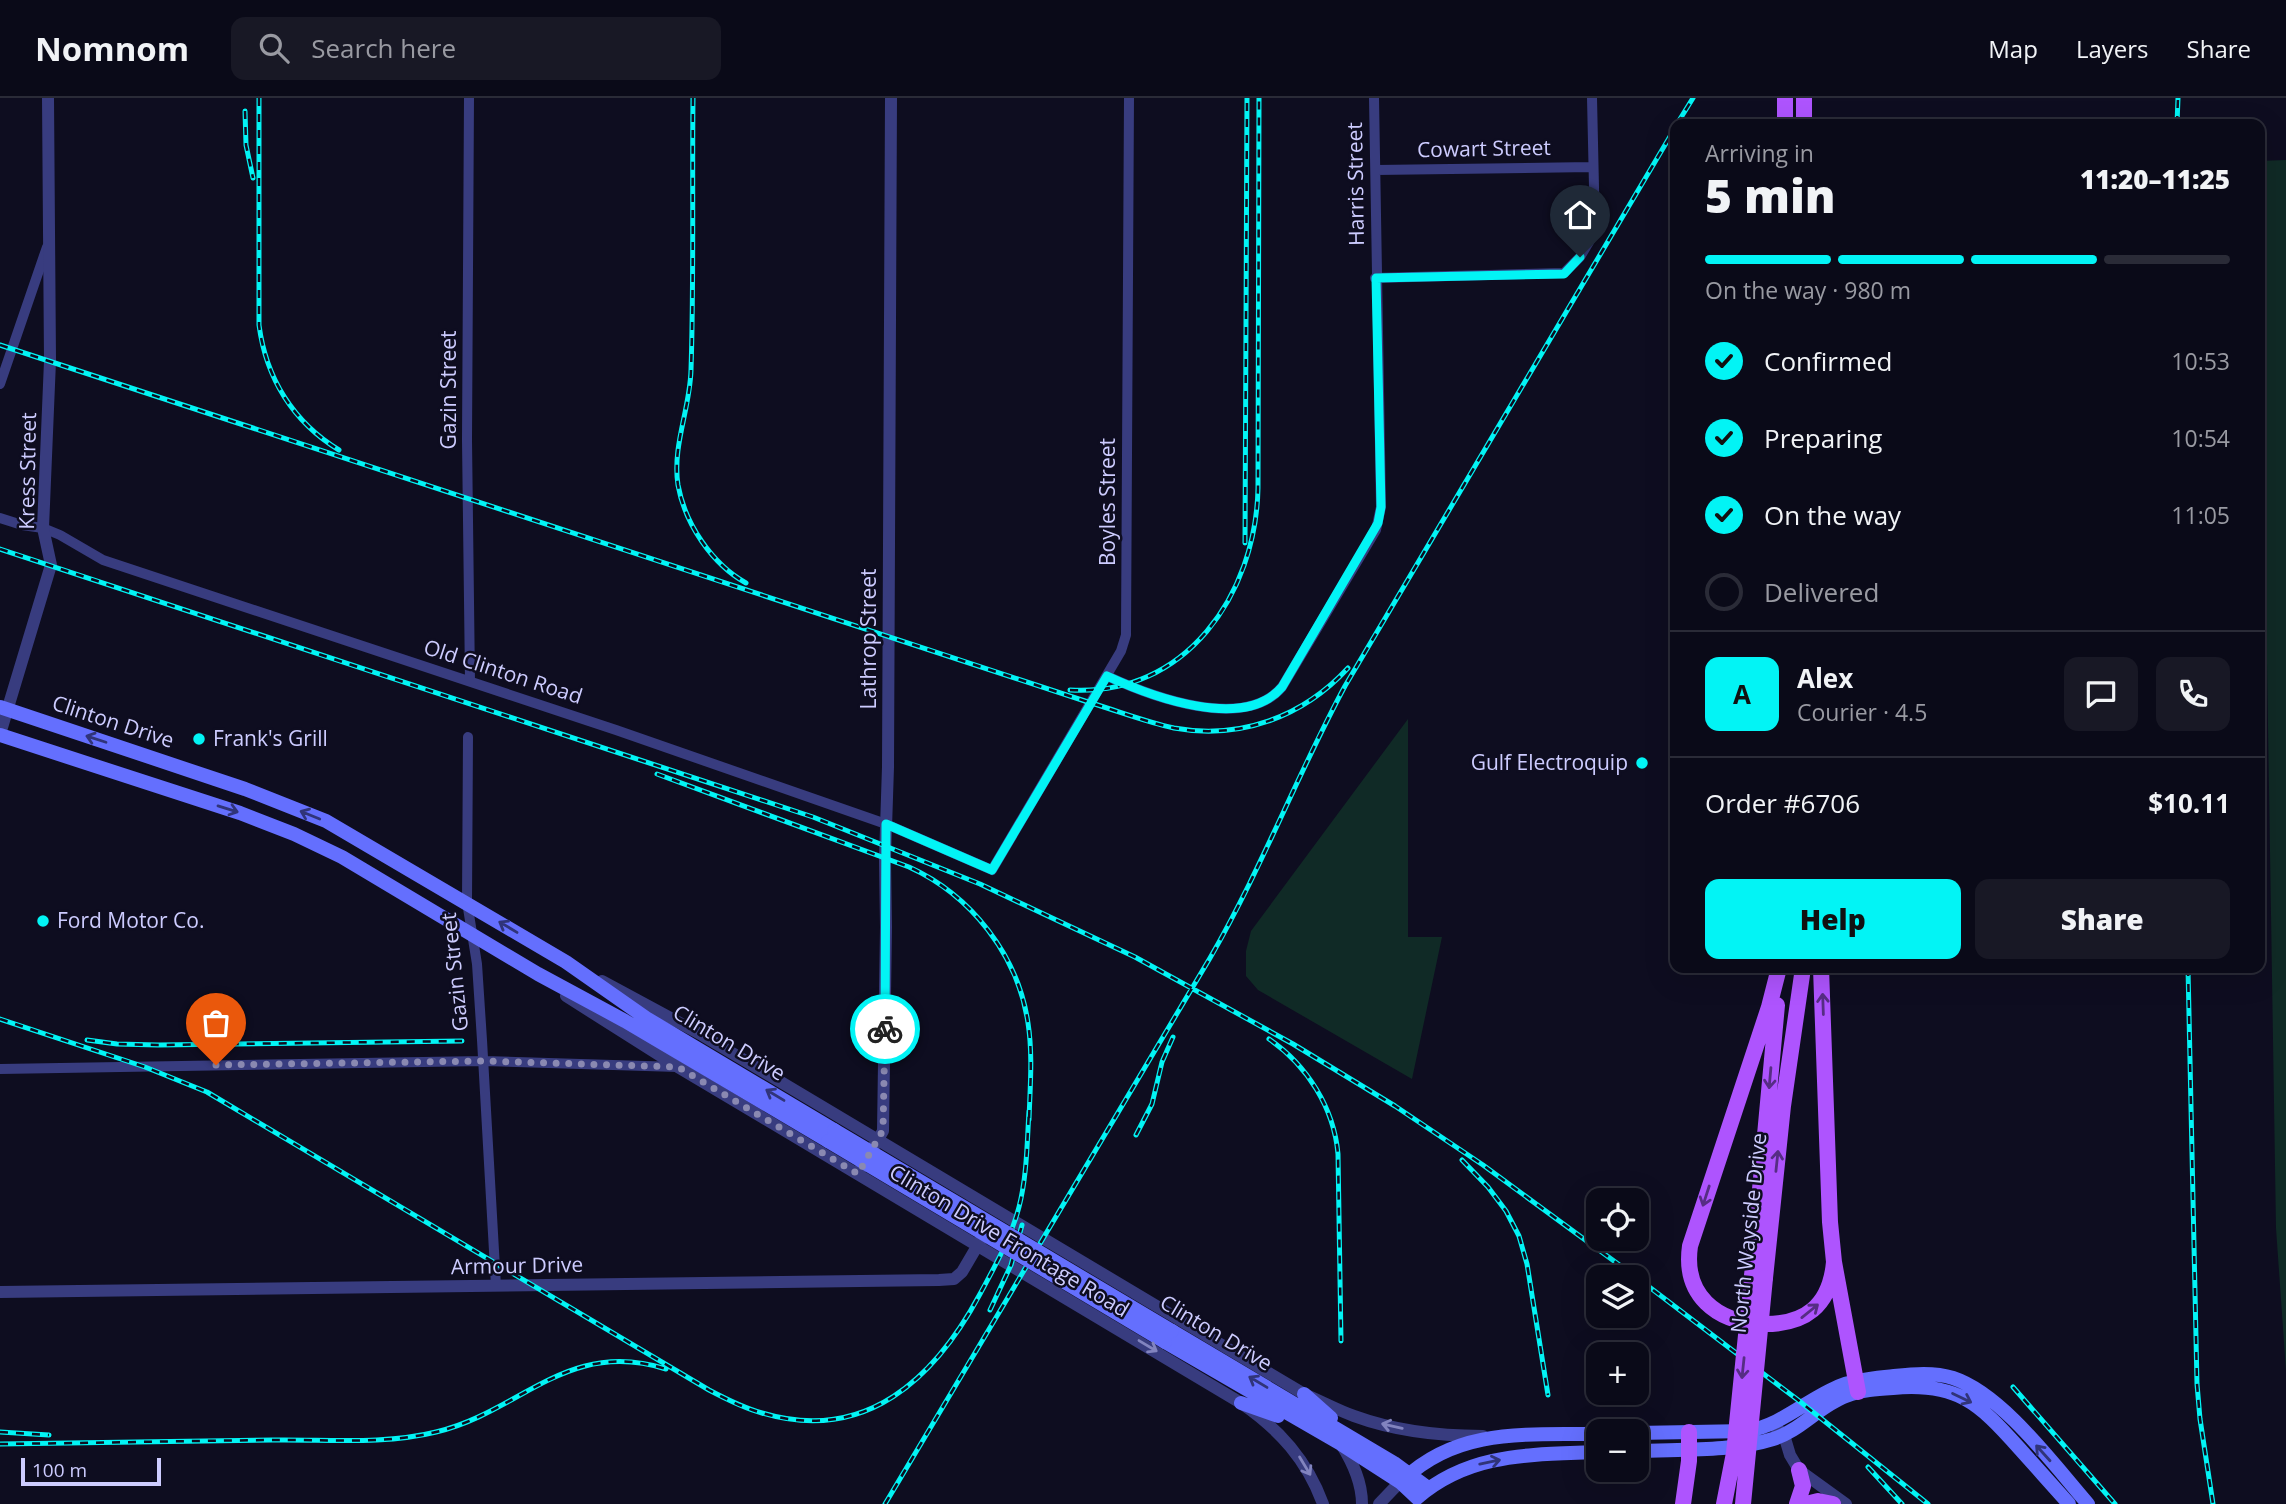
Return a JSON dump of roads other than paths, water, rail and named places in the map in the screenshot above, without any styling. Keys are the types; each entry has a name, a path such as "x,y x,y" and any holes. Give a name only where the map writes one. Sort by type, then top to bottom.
{"main road":[{"path":"1785,98 1785,119"},
{"path":"1804,98 1804,119"},
{"name":"Clinton Drive","path":"4,708 191,770 326,821 566,962 646,1018 831,1136"},
{"name":"Clinton Drive","path":"0,734 240,813 306,839 342,857 538,974 831,1136 1169,1337 1319,1431 1405,1478"},
{"path":"182,795 191,770"},
{"path":"1779,973 1690,1246 1690,1276 1700,1296 1728,1318 1774,1324 1802,1319 1818,1306 1830,1283 1834,1262"},
{"name":"North Wayside Drive","path":"1743,1504 1780,973"},
{"name":"North Wayside Drive","path":"1726,1504 1802,973"},
{"path":"1821,973 1830,1222 1834,1262 1857,1386"},
{"name":"Clinton Drive","path":"1169,1337 1359,1442 1405,1478 1419,1497 1444,1477 1488,1461 1586,1453"},
{"path":"1649,1451 1663,1450 1689,1440 1772,1424 1827,1392 1898,1376 1936,1375 1976,1388 2007,1412 2088,1504"},
{"path":"1649,1433 1743,1446 1784,1435 1857,1386 1924,1386 1963,1397 1980,1408 1997,1423 2068,1504"},
{"path":"1304,1394 1359,1442"},
{"path":"1241,1403 1319,1431"},
{"path":"1663,1433 1663,1450"},
{"path":"1405,1478 1431,1458 1470,1441 1508,1435 1586,1434"},
{"path":"1527,1435 1528,1456"},
{"path":"1683,1504 1689,1440"},
{"path":"1797,1504 1803,1486 1799,1470"},
{"path":"1806,1504 1818,1501 1833,1504"}],"street":[{"name":"Kress Street","path":"0,734 4,708 51,565 43,528 50,361 48,98"},
{"name":"Gazin Street","path":"469,98 467,440 470,681"},
{"name":"Lathrop Street","path":"858,1174 883,1130 891,98"},
{"name":"Boyles Street","path":"992,870 1121,651 1127,626 1129,98"},
{"name":"Harris Street","path":"1107,676 1160,698 1200,707 1252,705 1271,699 1282,687 1378,523 1381,507 1374,98"},
{"path":"1376,278 1564,274 1580,257 1595,232 1592,98"},
{"name":"Cowart Street","path":"1376,170 1592,167"},
{"name":"Kress Street","path":"0,384 49,244"},
{"name":"Old Clinton Road","path":"0,518 43,528 103,560 616,730 886,824 992,870"},
{"name":"Gazin Street","path":"468,737 467,902 477,964 496,1286"},
{"name":"Clinton Drive Frontage Road","path":"566,962 702,1035 1304,1394 1355,1416 1395,1427 1460,1436 1508,1435"},
{"name":"Clinton Drive Frontage Road","path":"538,974 556,989 678,1067 1241,1403 1280,1433 1296,1452 1323,1504"},
{"path":"0,1069 484,1061 678,1067"},
{"name":"Armour Drive","path":"0,1292 954,1279 962,1272 998,1212"},
{"path":"1772,1424 1784,1435 1790,1455 1799,1470 1846,1504"},
{"path":"1341,1444 1357,1474 1362,1504"},
{"path":"1379,1504 1405,1478"}],"railway":[{"path":"259,98 259,325 263,344 268,363 284,397 308,426 339,450"},
{"path":"693,98 691,370 677,456 678,485 687,514 702,542 722,565 746,583"},
{"path":"1245,543 1247,98"},
{"path":"1070,690 1111,688 1148,676 1180,657 1207,631 1228,600 1244,565 1254,527 1258,488 1259,98"},
{"path":"1680,119 1693,98"},
{"path":"2177,119 2178,98"},
{"path":"245,111 246,145 253,178"},
{"path":"885,1504 1210,958 1246,891 1345,686 1670,136"},
{"path":"0,345 1164,726 1223,731 1269,721 1311,700 1348,668"},
{"path":"0,549 813,817 980,884 1135,957 1293,1044 1395,1106 1483,1165 1798,1400 1928,1504"},
{"path":"657,774 909,867 932,879 971,911 1002,951 1023,998 1030,1047 1029,1120"},
{"path":"2188,973 2197,1384 2213,1504"},
{"path":"0,1019 145,1067 207,1092 709,1390 755,1411 799,1420 834,1419 865,1411 893,1397 919,1377 942,1352 980,1294 1012,1230 1024,1183 1029,1111"},
{"path":"1136,1135 1152,1104 1162,1062 1173,1037"},
{"path":"1269,1039 1295,1061 1306,1075 1331,1120 1338,1154 1341,1341"},
{"path":"87,1040 158,1045 462,1041"},
{"path":"1462,1160 1488,1187 1506,1211 1519,1236 1527,1264 1548,1395"},
{"path":"990,1310 1011,1265 1022,1225"},
{"path":"0,1444 396,1439 436,1432 466,1422 572,1370 600,1363 631,1362 666,1369"},
{"path":"2013,1387 2115,1504"},
{"path":"0,1432 49,1435"},
{"path":"1868,1467 1902,1504"}],"place":[{"name":"Frank's Grill","path":"199,739"},
{"name":"Gulf Electroquip","path":"1642,763"},
{"name":"Ford Motor Co.","path":"43,921"}]}
